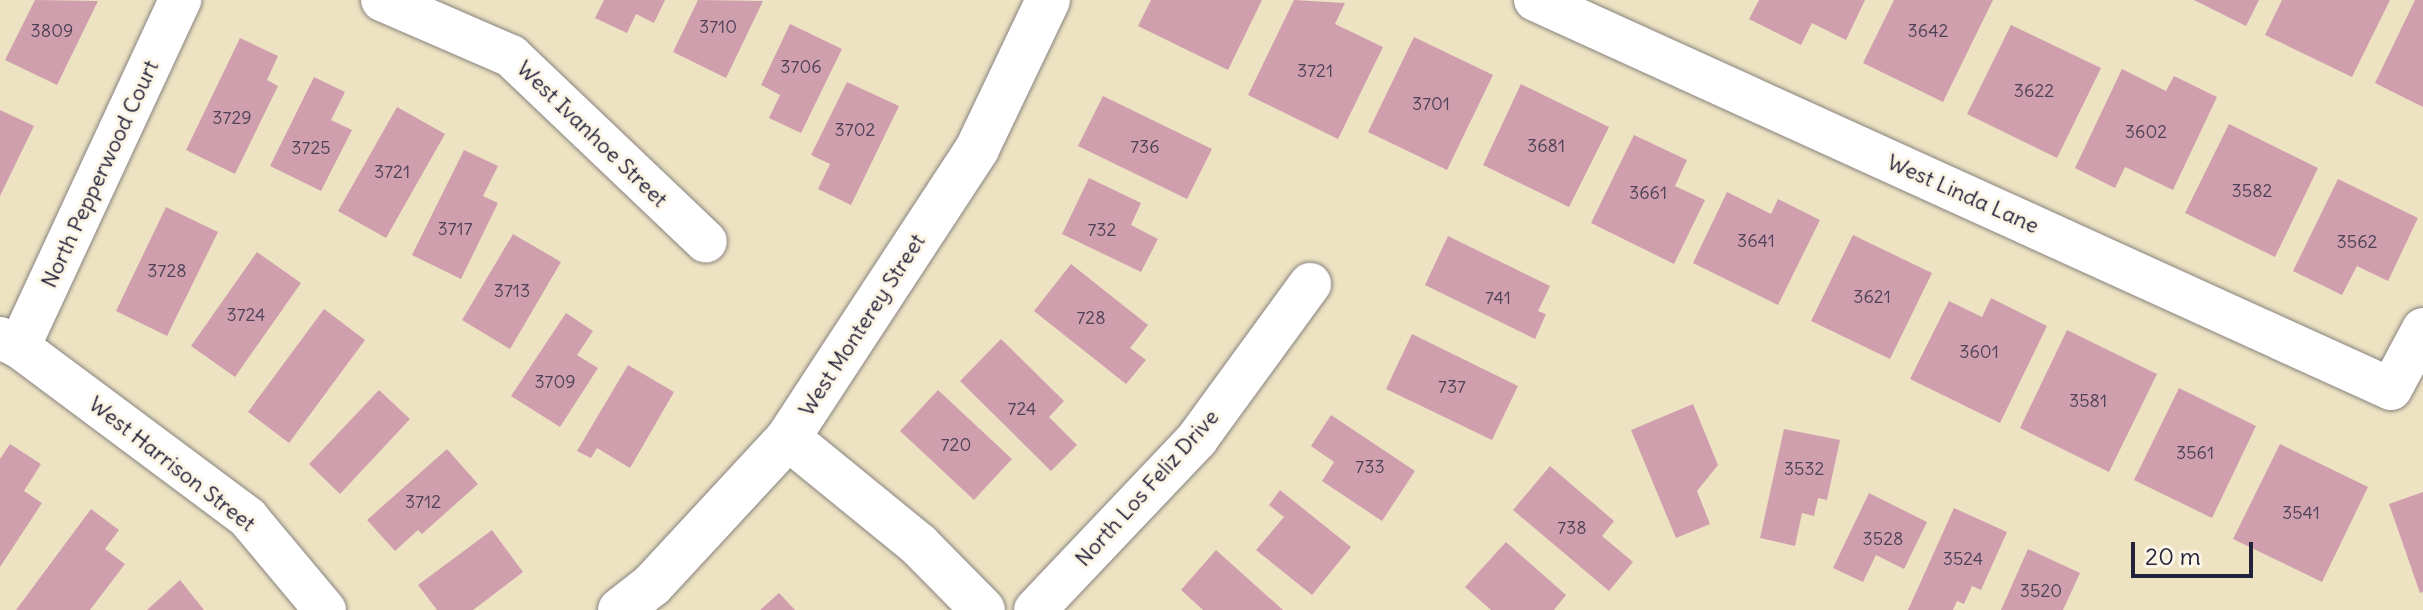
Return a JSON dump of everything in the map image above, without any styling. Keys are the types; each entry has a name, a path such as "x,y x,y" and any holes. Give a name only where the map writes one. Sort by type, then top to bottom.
{"street":[{"name":"North Pepperwood Court","path":"10,342 180,0"},
{"name":"West Ivanhoe Street","path":"382,0 511,56 706,242"},
{"name":"West Monterey Street","path":"620,610 652,585 788,438 977,149 1048,0"},
{"name":"West Linda Lane","path":"1535,0 2391,389 2423,329"},
{"name":"North Los Feliz Drive","path":"1035,610 1197,439 1310,284"},
{"name":"West Harrison Street","path":"10,342 248,518 325,610"},
{"path":"788,438 919,545 983,610"}],"building":[{"path":"35,0 98,1 57,85 5,60"},
{"path":"604,0 665,0 654,23 636,14 627,33 595,18"},
{"path":"698,0 763,1 726,78 673,52"},
{"path":"1151,0 1262,0 1228,70 1138,26"},
{"path":"1294,0 1345,3 1335,24 1383,47 1338,139 1248,95"},
{"path":"1759,0 1865,0 1846,40 1812,23 1801,45 1749,19"},
{"path":"1894,0 1993,0 1943,102 1863,63"},
{"path":"2194,0 2259,0 2246,26"},
{"path":"2282,0 2390,0 2352,77 2265,35"},
{"path":"2415,0 2423,0 2423,107 2375,83"},
{"path":"790,24 842,49 801,133 769,118 780,95 761,85"},
{"path":"2011,25 2101,68 2057,158 1967,114"},
{"path":"1414,37 1493,75 1447,170 1368,132"},
{"path":"240,38 278,56 267,80 278,86 235,174 186,150"},
{"path":"2122,69 2166,91 2174,76 2217,97 2173,190 2125,167 2115,188 2075,168"},
{"path":"314,77 345,92 331,120 352,130 321,191 270,166"},
{"path":"847,82 899,106 851,205 818,189 830,164 811,155"},
{"path":"1521,84 1609,127 1569,207 1483,165"},
{"path":"1103,96 1212,149 1187,199 1078,146"},
{"path":"397,107 445,134 386,238 338,211"},
{"path":"0,110 34,126 0,196"},
{"path":"2229,124 2318,168 2275,257 2185,213"},
{"path":"1634,135 1687,160 1675,186 1705,200 1674,264 1591,223"},
{"path":"464,150 498,166 483,196 498,203 461,279 412,255"},
{"path":"1089,178 1141,203 1131,225 1158,239 1141,272 1062,234"},
{"path":"2338,179 2418,218 2388,281 2357,266 2342,295 2293,271"},
{"path":"1727,192 1771,214 1778,199 1820,220 1778,305 1693,263"},
{"path":"166,207 218,232 167,336 116,311"},
{"path":"513,234 561,262 510,349 462,320"},
{"path":"1853,235 1932,273 1890,359 1811,321"},
{"path":"1448,236 1550,286 1538,311 1546,314 1535,339 1425,285"},
{"path":"257,252 301,283 235,377 191,346"},
{"path":"1071,264 1148,325 1130,348 1146,360 1126,384 1034,311"},
{"path":"1991,298 2047,326 2000,423 1910,379 1949,301 1982,317"},
{"path":"324,309 365,340 289,443 248,412"},
{"path":"566,313 593,331 577,355 598,368 560,427 511,396"},
{"path":"2067,330 2157,374 2109,472 2020,428"},
{"path":"1412,334 1518,386 1492,440 1386,389"},
{"path":"1001,339 1064,401 1049,417 1077,445 1051,471 960,381"},
{"path":"628,365 674,392 630,468 597,448 591,458 577,451"},
{"path":"2179,388 2256,426 2212,518 2134,480"},
{"path":"379,390 410,419 340,494 309,464"},
{"path":"938,390 1012,459 974,500 900,431"},
{"path":"1693,404 1718,465 1697,491 1710,524 1676,538 1631,430"},
{"path":"1331,415 1415,471 1382,521 1322,481 1334,462 1311,446"},
{"path":"1784,429 1840,440 1827,500 1818,498 1814,516 1802,513 1795,546 1760,538"},
{"path":"10,444 41,464 24,491 42,503 0,567 0,459"},
{"path":"2280,444 2368,487 2322,582 2233,539"},
{"path":"447,449 478,484 422,534 418,530 395,551 367,520"},
{"path":"1550,466 1614,521 1602,536 1633,562 1609,591 1513,510"},
{"path":"1280,490 1351,547 1312,595 1256,550 1284,517 1269,505"},
{"path":"2423,492 2423,592 2420,593 2389,504"},
{"path":"1869,493 1927,522 1904,569 1876,555 1863,582 1833,568"},
{"path":"1954,508 2007,532 1981,590 1972,586 1964,604 1957,601 1953,610 1908,610"},
{"path":"91,509 119,530 105,549 125,564 90,610 16,610"},
{"path":"492,530 523,572 473,610 437,610 418,585"},
{"path":"1506,542 1566,595 1554,610 1491,610 1465,587"},
{"path":"2028,549 2080,573 2063,610 2001,610"},
{"path":"1216,550 1283,610 1203,610 1181,590"},
{"path":"180,580 204,610 147,610"},
{"path":"779,593 795,610 760,610"}]}
